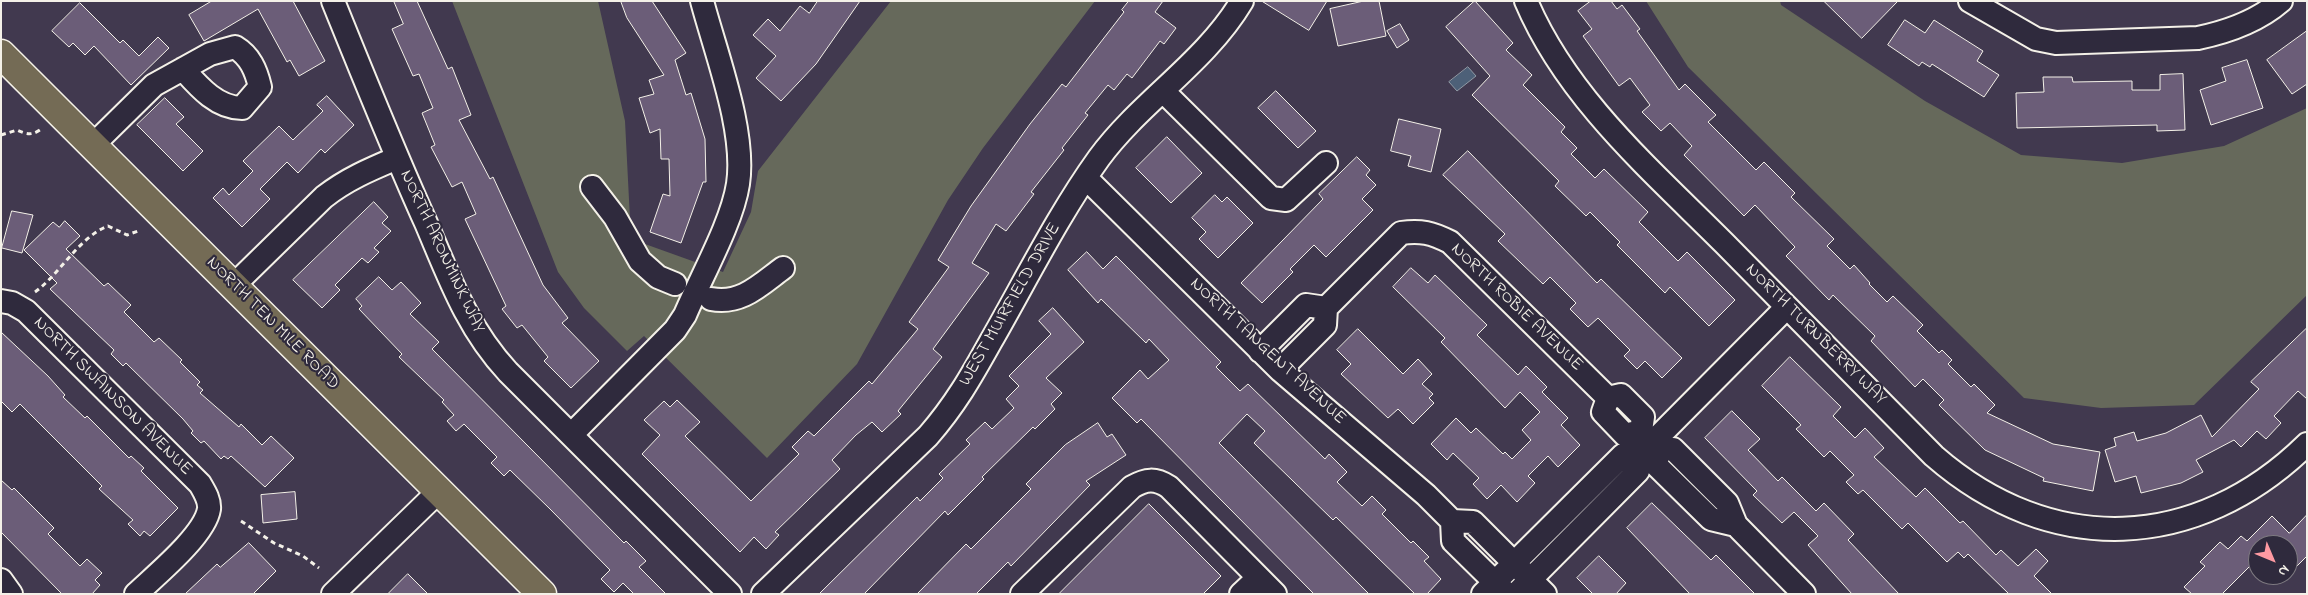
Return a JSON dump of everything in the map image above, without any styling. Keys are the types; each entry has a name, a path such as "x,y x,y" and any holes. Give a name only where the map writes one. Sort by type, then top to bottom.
{"main road":[{"name":"NORTH TEN MILE ROAD","path":"1,54 542,594"}],"street":[{"name":"NORTH ARONMINK WAY","path":"333,1 397,158 473,328 508,372 730,594"},
{"name":"WEST MUIRFIELD DRIVE","path":"763,594 928,436 952,409 1086,178 1101,157 1163,90 1207,48 1242,1"},
{"name":"NORTH TURNBERRY WAY","path":"1526,1 1534,20 1562,65 1610,129 1934,456 1954,474 1984,494 2038,518 2092,528 2147,526 2189,518 2210,510 2262,483 2307,444"},
{"path":"1970,1 2036,40 2056,43 2198,38 2220,34 2256,18 2281,1"},
{"path":"572,434 675,330 685,315 733,202 740,165 736,128 707,3"},
{"path":"92,146 154,85 183,70"},
{"path":"1163,90 1271,198 1286,200 1326,163"},
{"path":"233,286 324,197 339,185 354,176 397,158"},
{"name":"NORTH TANGENT AVENUE","path":"1086,178 1280,370 1426,495 1452,522"},
{"path":"592,187 620,224 640,261 658,277 675,284"},
{"name":"NORTH ROBIE AVENUE","path":"1326,308 1402,233 1417,230 1432,233 1450,242 1608,398 1621,395 1643,417 1648,444 1656,465 1711,519 1736,525 1804,594"},
{"path":"711,299 725,302 744,297 783,268"},
{"name":"NORTH SWAINSON AVENUE","path":"1,301 12,303 26,310 200,484 210,507 199,532 136,594"},
{"path":"1260,351 1306,305 1326,308 1326,325 1280,370"},
{"path":"1648,444 1638,471 1530,589 1514,563 1473,522 1452,522 1453,541 1495,590 1514,563 1623,455 1648,444 1787,307"},
{"path":"1022,594 1132,487 1152,479 1169,487 1274,594"},
{"path":"333,594 439,491"},
{"path":"1241,594 1258,578"},
{"path":"1,580 11,594"}],"path":[{"path":"1,135 17,130 27,134 40,130"},
{"path":"35,292 63,261 100,229 108,226 128,235 138,230"},
{"path":"241,521 274,543 303,556 319,568"}],"green space":[{"path":"452,1 598,1 625,121 631,239 723,272 751,212 758,171 891,1 1095,1 983,148 948,200 857,364 767,458 644,336 627,351 584,308 558,272"},
{"path":"1646,1 1780,1 1781,5 1925,101 2021,155 2122,163 2224,146 2307,108 2307,295 2194,405 2101,408 2024,398 1688,67"}],"water":[{"path":"1468,67 1476,76 1457,91 1449,82"}],"building":[{"path":"212,1 293,1 325,61 299,76 290,60 287,62 258,9 204,41 189,15"},
{"path":"394,1 417,1 448,69 452,67 471,115 459,120 490,179 493,177 543,285 568,318 562,323 599,361 571,388 544,361 548,357 522,325 517,328 502,309 506,306 465,219 476,214 462,182 452,187 431,147 435,145 422,113 433,108 419,74 413,76 392,29 403,24"},
{"path":"621,1 652,1 686,53 675,60 686,95 691,93 705,139 706,182 703,182 681,243 650,232 663,194 670,196 669,159 661,159 660,129 650,133 639,98 654,94 649,80 664,75 627,18"},
{"path":"818,1 860,1 816,64 781,101 756,78 776,56 753,35 768,19 780,31 800,6 809,13"},
{"path":"1129,1 1163,1 1155,12 1176,28 1164,44 1160,41 1132,78 1127,74 1114,90 1108,85 1085,113 1088,115 1062,148 1064,150 1031,192 1034,194 1006,231 996,224 972,263 989,273 933,349 942,357 898,411 901,414 882,432 872,422 856,435 832,460 840,469 775,532 779,535 766,549 754,537 740,552 642,454 660,435 644,420 664,401 670,407 677,400 700,422 685,436 751,501 799,454 792,447 808,431 814,436 869,381 872,384 918,329 909,322 949,267 938,260 971,206 1030,124 1062,84 1066,87 1124,12 1122,10"},
{"path":"1262,1 1327,1 1309,30"},
{"path":"1364,1 1379,1 1386,36 1338,46 1330,9"},
{"path":"1475,1 1513,43 1506,50 1532,75 1523,85 1565,127 1561,132 1577,148 1571,154 1595,178 1604,169 1648,212 1639,222 1678,261 1687,252 1735,300 1709,326 1670,287 1665,293 1617,245 1620,242 1590,212 1586,216 1555,186 1559,181 1472,95 1490,76 1446,27"},
{"path":"1591,1 1611,1 1617,9 1622,5 1640,29 1637,31 1679,90 1685,84 1716,115 1708,122 1756,170 1764,162 1795,193 1791,197 1834,239 1827,246 1850,269 1854,265 1887,302 1893,296 1923,325 1917,331 1939,353 1942,350 1952,360 1948,364 1971,387 1974,384 1995,405 1987,413 2053,444 2100,452 2093,491 2043,481 2044,478 1985,450 1939,405 1944,400 1923,379 1915,387 1871,341 1875,336 1833,295 1829,300 1786,256 1795,247 1755,205 1744,216 1684,155 1692,146 1670,123 1661,131 1642,112 1650,105 1630,78 1619,86 1583,36 1592,29 1578,11"},
{"path":"1824,1 1898,1 1862,38"},
{"path":"80,3 120,43 123,40 139,56 158,37 169,48 131,85 94,46 85,55 73,43 69,47 52,31"},
{"path":"1905,20 1925,33 1934,20 1983,51 1977,61 1999,75 1984,97 1932,64 1930,67 1922,62 1919,66 1888,45"},
{"path":"1400,24 1409,40 1397,48 1387,31"},
{"path":"2307,31 2307,84 2292,94 2267,60"},
{"path":"2247,60 2263,108 2211,125 2200,90 2226,81 2222,68"},
{"path":"2183,74 2185,130 2157,131 2157,125 2017,128 2016,93 2044,92 2043,77 2072,77 2073,82 2132,81 2132,90 2160,90 2160,75"},
{"path":"1276,91 1316,131 1298,148 1258,108"},
{"path":"327,96 354,125 325,153 321,149 298,173 287,162 260,189 270,199 242,227 213,198 223,188 229,195 253,171 243,161 279,126 293,140 323,111 317,105"},
{"path":"165,98 184,117 176,124 203,151 183,171 137,125"},
{"path":"1399,119 1441,129 1431,172 1408,166 1411,156 1391,151"},
{"path":"1167,137 1202,173 1171,203 1136,168"},
{"path":"1468,151 1597,283 1601,279 1682,358 1662,378 1645,361 1637,369 1624,356 1630,350 1598,318 1588,327 1570,309 1576,303 1550,277 1543,284 1498,241 1505,234 1443,175"},
{"path":"1357,157 1370,170 1366,175 1376,185 1362,199 1373,210 1326,257 1314,245 1290,269 1293,272 1262,303 1241,283 1323,199 1319,194"},
{"path":"1215,195 1222,202 1227,197 1253,223 1218,258 1199,239 1206,232 1192,218"},
{"path":"374,202 388,217 382,223 391,231 374,248 379,252 368,263 362,258 335,285 340,290 322,308 293,280"},
{"path":"12,211 33,215 22,253 2,248"},
{"path":"65,221 80,236 66,249 104,286 108,283 131,305 124,312 154,342 159,338 182,360 180,362 200,382 197,385 203,390 200,393 239,427 241,424 262,445 271,436 294,458 265,487 231,456 228,459 224,456 221,459 204,441 201,443 191,433 193,431 183,419 126,363 123,366 111,354 114,350 50,289 57,283 24,250 53,222 59,227"},
{"path":"1087,252 1103,269 1116,256 1221,362 1216,367 1240,391 1248,384 1325,459 1329,454 1347,472 1337,482 1362,506 1372,496 1386,510 1382,514 1411,543 1413,541 1429,557 1424,561 1441,579 1427,594 1415,594 1336,517 1333,520 1254,443 1265,431 1247,414 1219,443 1369,594 1314,594 1141,419 1137,423 1112,398 1140,370 1148,379 1169,360 1149,339 1146,343 1101,299 1098,303 1068,270"},
{"path":"1411,268 1428,283 1435,275 1487,325 1477,335 1518,375 1526,366 1547,387 1542,392 1568,418 1561,425 1580,445 1558,467 1548,456 1528,476 1535,483 1517,502 1501,485 1487,499 1473,484 1479,478 1453,453 1447,460 1431,444 1456,418 1471,433 1476,428 1503,454 1505,452 1512,459 1531,440 1522,430 1540,412 1520,392 1505,408 1441,342 1445,338 1393,287"},
{"path":"379,277 392,290 401,282 421,303 410,314 439,342 432,349 624,543 626,541 646,561 639,567 666,594 634,594 623,583 614,592 601,579 610,570 510,470 504,476 491,463 497,457 464,424 456,431 447,421 454,415 442,402 444,400 399,357 402,354 359,309 362,306 356,299"},
{"path":"1053,308 1084,342 1046,378 1062,393 1051,404 1055,409 1035,429 1033,427 982,477 984,479 948,515 945,511 864,594 819,594 917,497 920,501 943,478 939,474 970,444 966,440 985,422 992,429 1014,408 1006,399 1019,386 1009,376 1051,334 1039,321"},
{"path":"2307,328 2307,399 2298,391 2274,416 2281,423 2266,439 2257,431 2241,447 2234,440 2196,460 2203,472 2181,483 2141,493 2136,476 2115,482 2105,450 2116,446 2114,438 2134,432 2137,441 2166,433 2201,415 2212,437 2259,389 2251,382"},
{"path":"1358,329 1403,374 1418,359 1432,374 1422,384 1433,394 1429,398 1434,403 1413,424 1398,409 1388,418 1341,374 1351,364 1337,350"},
{"path":"1,332 48,376 65,395 63,397 85,418 87,416 129,458 131,456 144,468 141,471 178,508 150,536 144,531 140,536 128,524 133,520 99,489 102,486 20,404 12,412 1,401"},
{"path":"1790,357 1841,407 1833,416 1855,438 1865,428 1884,448 1874,457 1916,497 1925,488 1960,523 1963,521 1996,555 2001,550 2018,566 2036,549 2048,561 2034,576 2052,594 2009,594 1968,554 1964,558 1958,552 1947,562 1908,523 1902,529 1863,490 1858,494 1846,482 1854,475 1830,451 1824,457 1796,429 1801,425 1762,386"},
{"path":"1732,411 1760,439 1748,450 1778,481 1782,477 1816,511 1824,503 1854,534 1848,540 1899,594 1852,594 1808,545 1818,536 1794,512 1782,523 1753,495 1757,491 1705,438"},
{"path":"1098,423 1107,437 1112,434 1126,455 1086,481 1090,485 1011,566 1008,562 976,594 917,594 966,544 971,549 1031,489 1026,484 1065,445"},
{"path":"1,480 12,490 14,488 54,528 48,534 80,566 87,559 102,573 95,580 100,585 92,594 62,594 1,532"},
{"path":"295,492 297,519 263,523 261,495"},
{"path":"1652,503 1711,560 1716,555 1755,594 1690,594 1627,528"},
{"path":"1149,504 1221,576 1203,594 1059,594"},
{"path":"2307,515 2307,556 2298,565 2298,535 2253,535 2272,516 2289,533"},
{"path":"2241,536 2247,541 2248,568 2222,594 2192,594 2184,587 2205,566 2200,562 2220,542 2228,549"},
{"path":"249,543 276,571 253,594 185,594 217,564 220,567"},
{"path":"1599,556 1626,583 1616,594 1593,594 1577,578"},
{"path":"408,574 428,594 388,594"}]}
